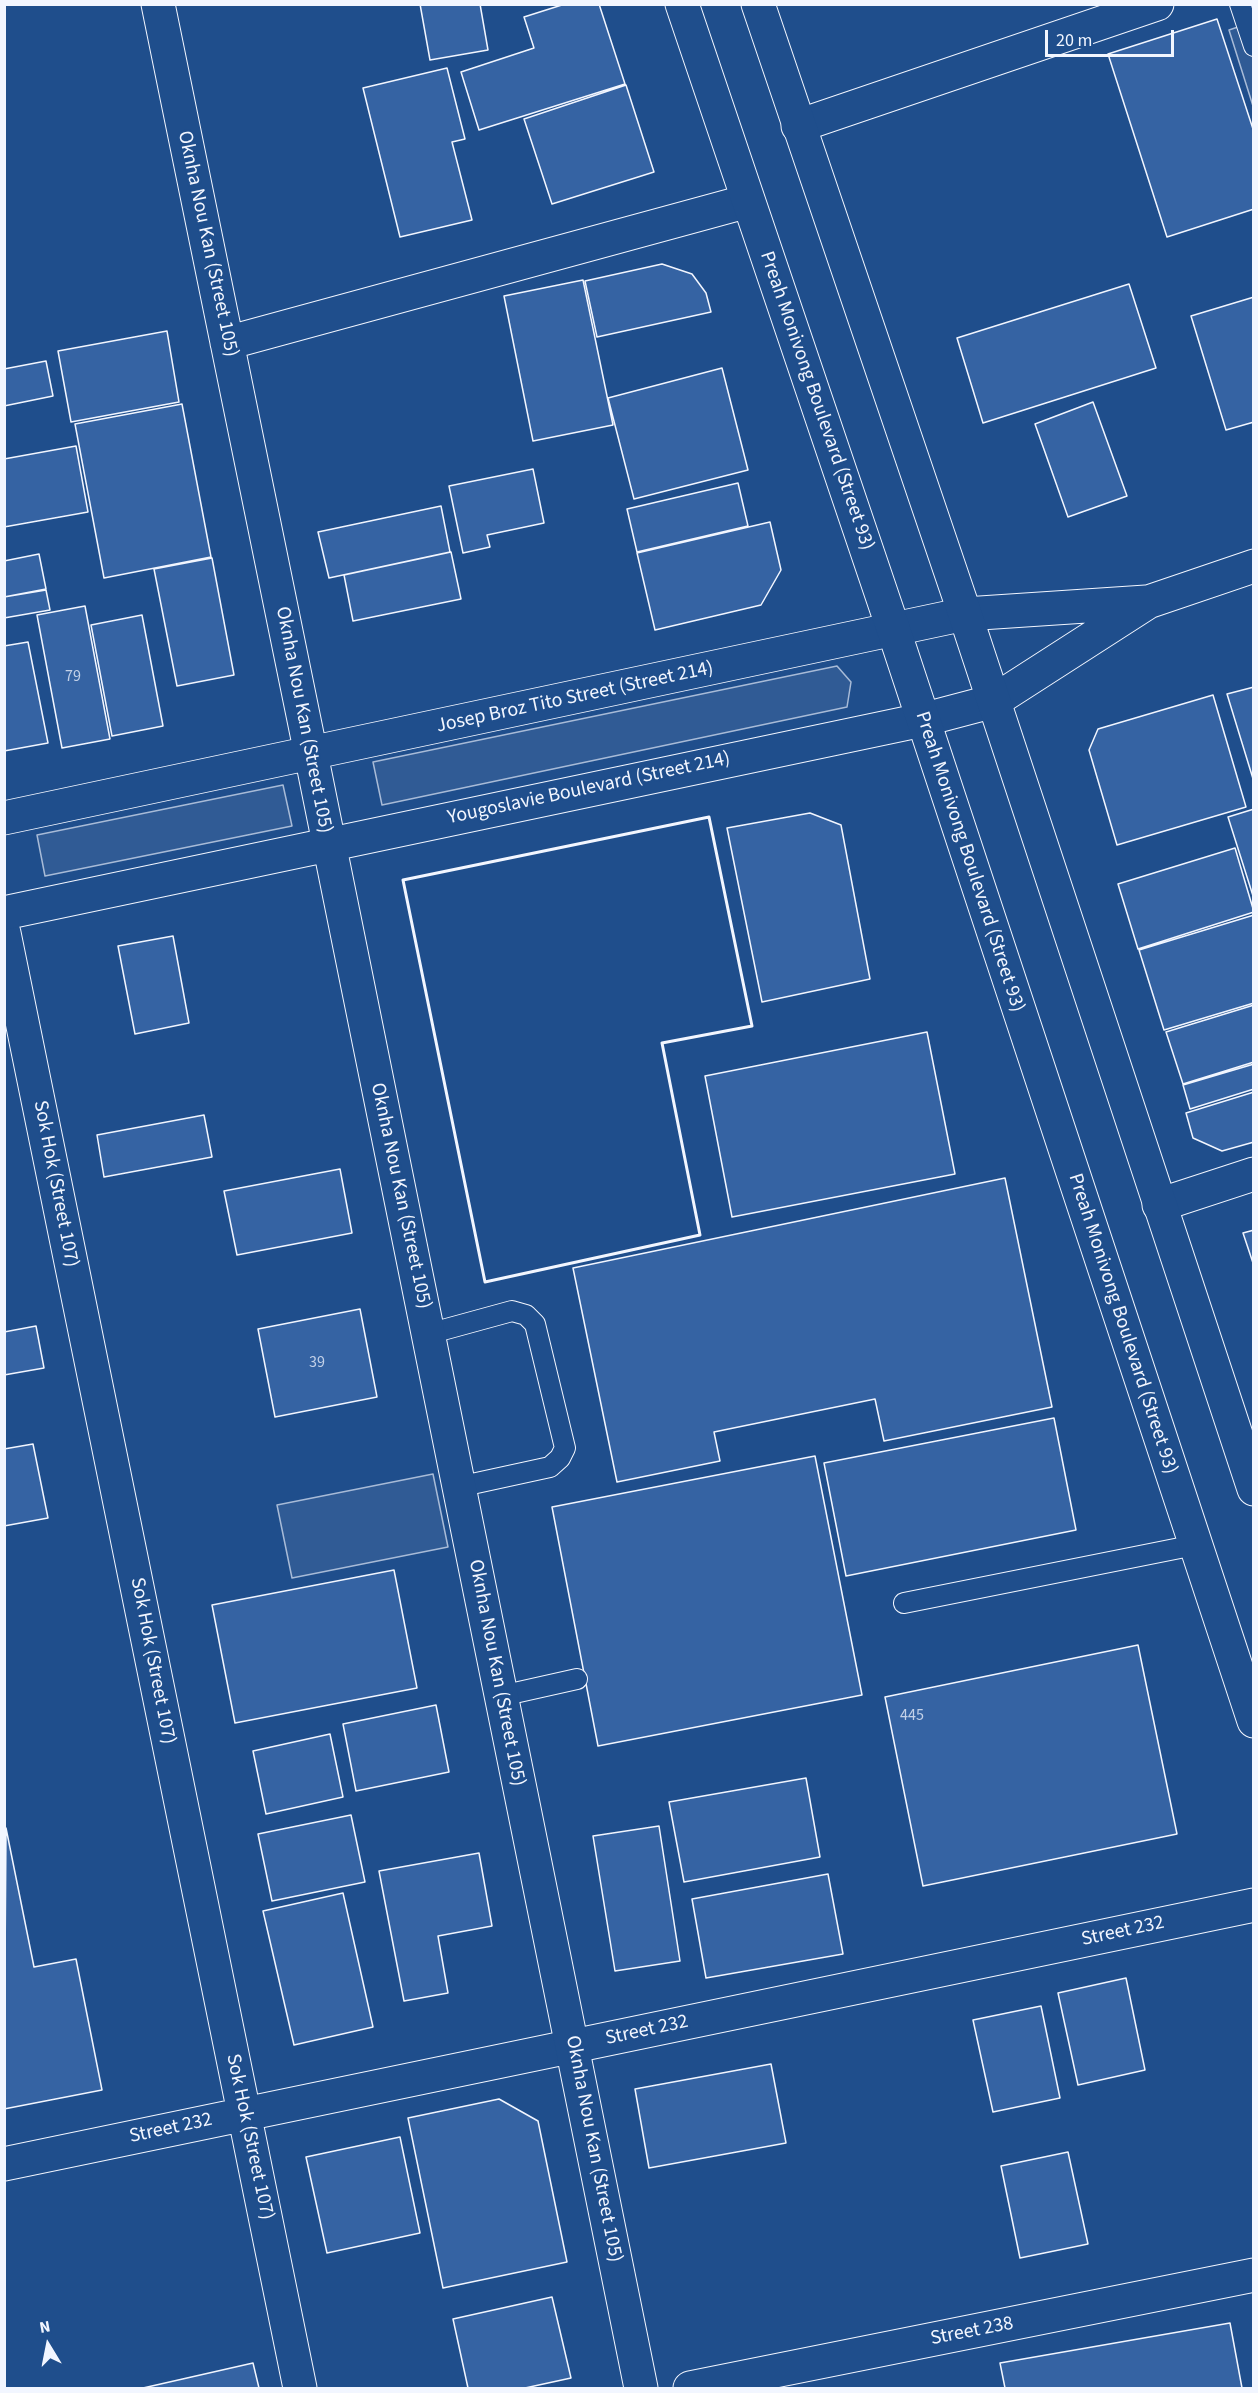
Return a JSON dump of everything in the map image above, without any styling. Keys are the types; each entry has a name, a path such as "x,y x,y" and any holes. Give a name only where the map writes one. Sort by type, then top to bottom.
{"main road":[{"name":"Oknha Nou Kan (Street 105)","path":"158,4 641,2388"},
{"name":"Preah Monivong Boulevard (Street 93)","path":"682,4 894,631 1254,1721"},
{"path":"758,4 965,614 1254,1489"},
{"path":"798,126 1157,4"},
{"path":"227,343 748,201"},
{"path":"1148,602 1254,566"},
{"name":"Josep Broz Tito Street (Street 214)","path":"4,818 894,631 965,614 1148,602"},
{"name":"Yougoslavie Boulevard (Street 214)","path":"4,913 922,720 994,701 1148,602"},
{"name":"Sok Hok (Street 107)","path":"4,933 300,2388"},
{"path":"1159,1205 1254,1174"},
{"name":"Street 232","path":"4,2164 1254,1905"},
{"name":"Street 238","path":"690,2388 1254,2275"}],"lane":[{"path":"1240,4 1254,46"},
{"path":"428,1334 512,1311 526,1315 535,1324 565,1448 560,1458 550,1467 458,1487"},
{"path":"904,1603 1195,1545"},
{"path":"501,1696 577,1679"}],"shaded area":[{"path":"1253,22 1253,106 1229,30"},
{"path":"837,666 851,682 847,707 382,805 373,762"},
{"path":"283,785 292,826 45,876 37,835"},
{"path":"433,1474 448,1547 292,1578 277,1505"}],"building":[{"path":"420,4 480,4 488,50 430,60"},
{"path":"565,4 599,4 625,84 479,130 461,72 534,48 524,17"},
{"path":"1217,19 1254,132 1254,209 1167,237 1108,54"},
{"path":"447,68 465,139 452,142 472,220 400,237 363,88"},
{"path":"626,85 654,172 552,204 524,119"},
{"path":"662,264 692,274 706,293 711,312 597,337 585,281"},
{"path":"583,280 613,425 533,441 504,296"},
{"path":"1129,284 1156,368 983,423 957,338"},
{"path":"1254,297 1254,422 1226,430 1191,316"},
{"path":"167,331 179,402 71,422 58,351"},
{"path":"46,361 53,396 4,406 4,369"},
{"path":"722,368 748,470 634,499 608,398"},
{"path":"1093,402 1127,496 1068,517 1035,424"},
{"path":"182,404 211,557 104,578 75,424"},
{"path":"76,446 88,512 4,527 4,459"},
{"path":"533,469 544,523 487,535 490,547 463,553 449,486"},
{"path":"738,483 748,526 637,552 627,509"},
{"path":"441,506 450,552 329,578 318,532"},
{"path":"770,522 781,570 761,605 655,630 637,553"},
{"path":"451,552 461,599 353,621 344,575"},
{"path":"39,554 46,589 4,597 4,561"},
{"path":"212,558 234,675 177,686 154,569"},
{"path":"46,590 50,610 4,618 4,597"},
{"path":"85,606 110,739 62,748 37,615"},
{"path":"142,615 163,726 112,736 91,625"},
{"path":"28,642 48,743 4,751 4,646"},
{"path":"1254,687 1254,782 1227,694"},
{"path":"1213,695 1246,807 1117,845 1089,750 1098,729"},
{"path":"1254,809 1254,899 1228,817"},
{"path":"810,813 841,825 870,979 762,1002 727,828"},
{"path":"1235,848 1254,912 1138,949 1118,884"},
{"path":"1254,915 1254,1003 1164,1030 1139,950"},
{"path":"173,936 189,1023 135,1034 118,946"},
{"path":"1254,1005 1254,1062 1183,1084 1166,1032"},
{"path":"927,1032 955,1174 732,1217 705,1076"},
{"path":"1254,1064 1254,1089 1190,1109 1183,1085"},
{"path":"1254,1092 1254,1142 1222,1151 1193,1138 1186,1113"},
{"path":"204,1115 212,1157 104,1177 97,1135"},
{"path":"340,1169 352,1233 237,1255 224,1191"},
{"path":"1005,1178 1052,1407 884,1441 875,1399 714,1432 720,1461 617,1482 573,1268"},
{"path":"1254,1230 1254,1266 1243,1233"},
{"path":"360,1309 377,1397 275,1417 258,1329"},
{"path":"36,1326 44,1368 4,1375 4,1332"},
{"path":"1054,1418 1076,1530 846,1576 824,1463"},
{"path":"33,1444 48,1518 4,1526 4,1449"},
{"path":"815,1456 862,1695 598,1746 552,1507"},
{"path":"394,1570 417,1688 235,1723 212,1605"},
{"path":"1138,1645 1177,1834 923,1886 885,1697"},
{"path":"436,1705 449,1772 356,1791 343,1724"},
{"path":"330,1734 343,1797 266,1814 253,1751"},
{"path":"806,1778 820,1857 684,1882 669,1802"},
{"path":"351,1815 365,1882 272,1901 258,1834"},
{"path":"659,1826 680,1961 615,1971 593,1836"},
{"path":"6,1828 34,1967 76,1959 102,2090 4,2109"},
{"path":"479,1853 492,1926 438,1936 448,1993 404,2001 379,1871"},
{"path":"828,1874 843,1954 706,1978 692,1899"},
{"path":"343,1893 373,2027 294,2045 263,1911"},
{"path":"1126,1978 1145,2070 1078,2085 1058,1993"},
{"path":"1041,2006 1060,2098 993,2112 973,2020"},
{"path":"771,2064 786,2143 649,2168 635,2089"},
{"path":"499,2099 538,2121 567,2262 443,2288 408,2118"},
{"path":"400,2137 420,2233 327,2253 306,2157"},
{"path":"1068,2152 1088,2244 1020,2258 1001,2166"},
{"path":"552,2297 571,2378 525,2388 468,2388 453,2319"},
{"path":"1230,2323 1242,2388 1005,2388 1000,2363"},
{"path":"253,2363 259,2388 143,2388"}],"wall":[{"path":"709,817 752,1026 662,1043 700,1235 485,1282 403,880 709,817"}]}
